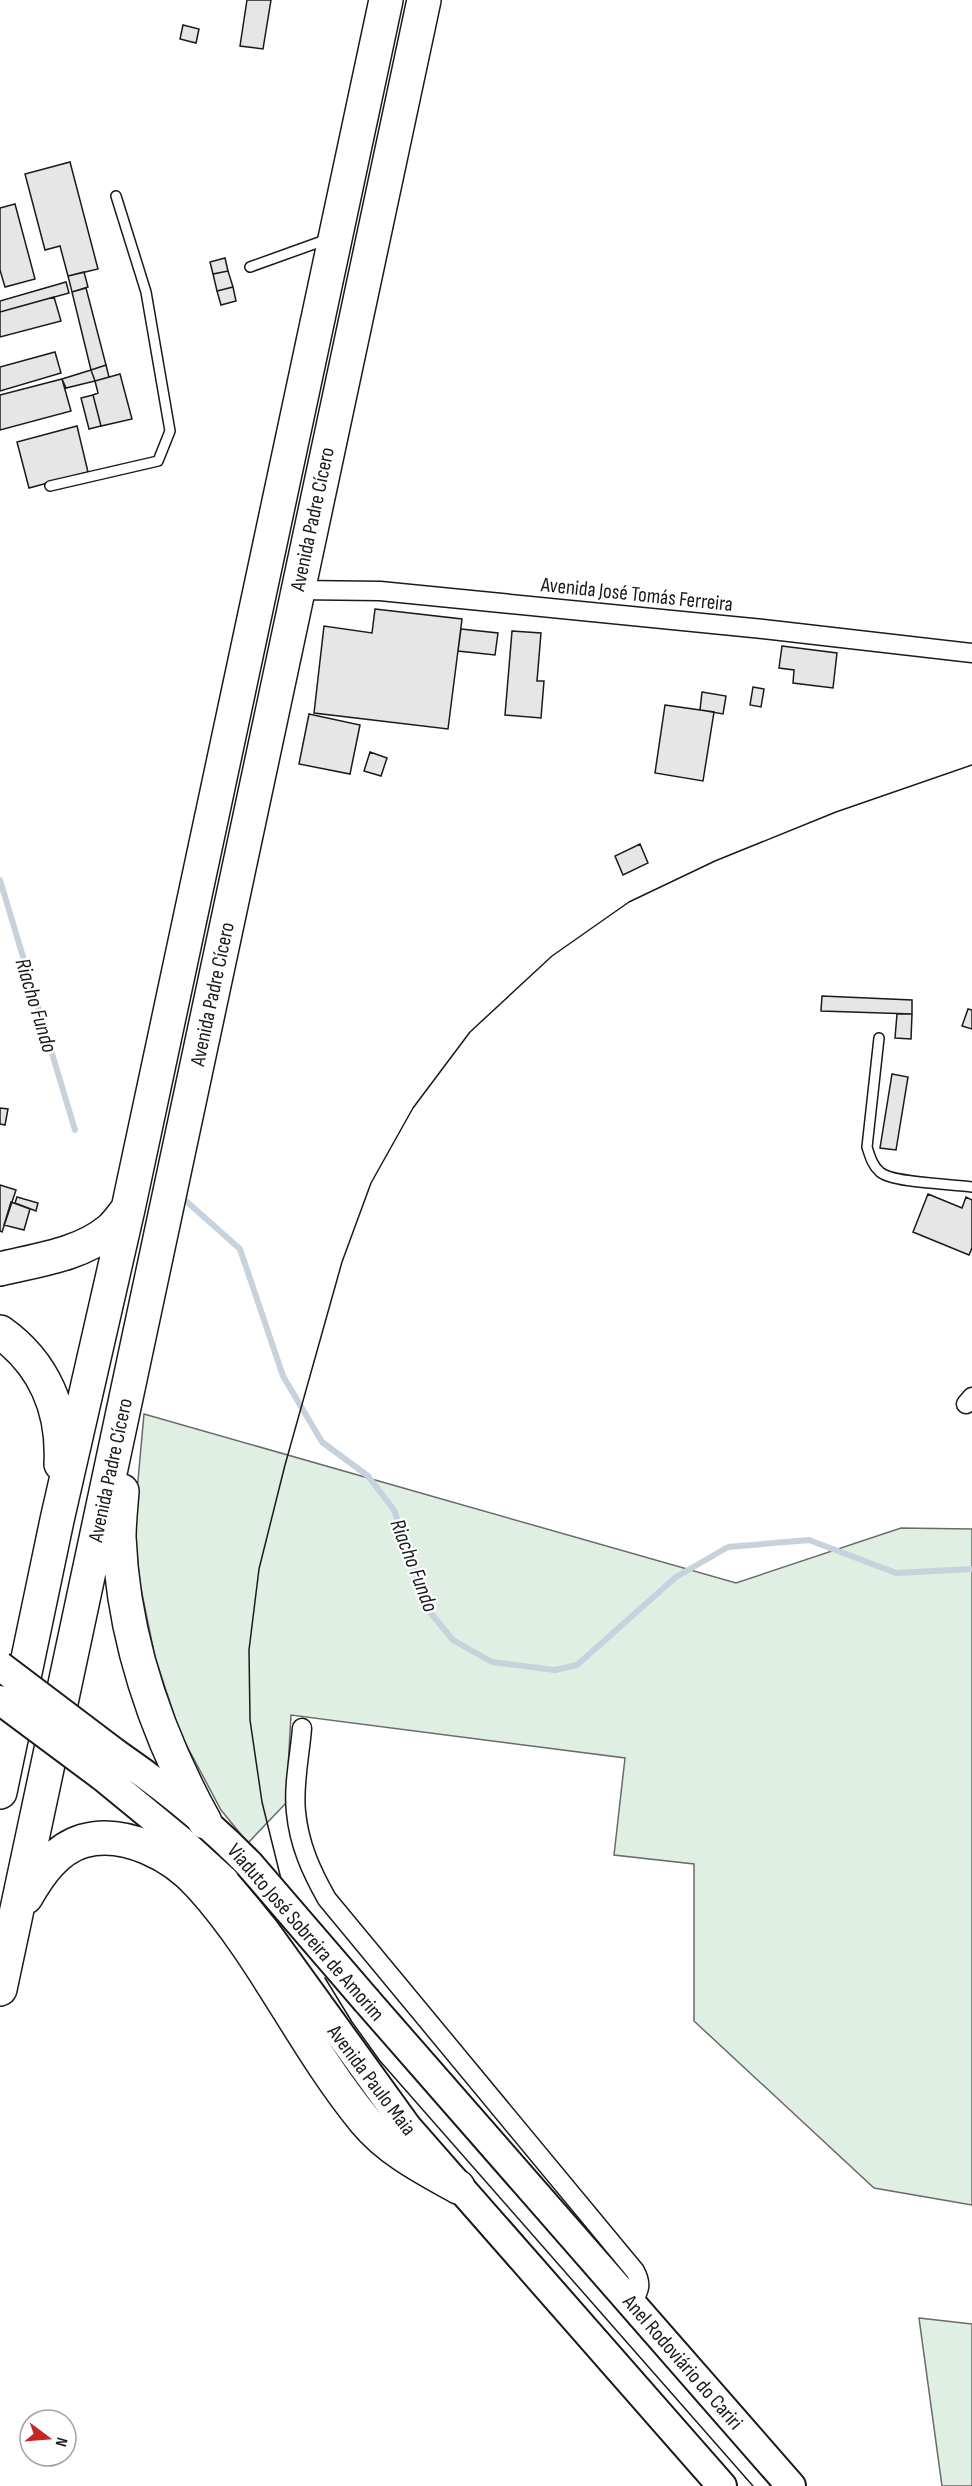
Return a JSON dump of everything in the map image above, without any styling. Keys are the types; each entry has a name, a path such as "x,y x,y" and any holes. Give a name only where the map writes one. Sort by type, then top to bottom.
{"highway":[{"name":"Avenida Padre Cícero","path":"0,1792 57,1520 128,1209 386,0"},
{"name":"Avenida Padre Cícero","path":"0,1989 424,0"},
{"path":"0,1269 69,1252 91,1243 111,1229 128,1209"},
{"path":"0,1332 20,1347 40,1372 55,1404 62,1455 57,1520"},
{"path":"128,1388 134,1417 122,1491 119,1535 125,1590 136,1650 161,1732 181,1777 206,1822"},
{"path":"16,1914 38,1875 51,1861 81,1842 100,1838 121,1840 144,1845 163,1855 200,1884 242,1938 322,2062 367,2123 410,2161 458,2187"}],"main road":[{"name":"Viaduto José Sobreira de Amorim","path":"0,1666 108,1765 151,1778 206,1822 249,1864 575,2238"},
{"name":"Avenida Paulo Maia","path":"0,1700 108,1765 180,1839 224,1880 264,1929 406,2127 722,2486"},
{"name":"Anel Rodoviário do Cariri","path":"575,2238 791,2486"}],"street":[{"name":"Avenida José Tomás Ferreira","path":"297,590 403,593 763,629 972,653"},
{"path":"302,1728 295,1810 301,1843 312,1873 327,1899 635,2271 640,2281 640,2291 632,2302"}],"lane":[{"path":"50,486 158,461 170,431 146,292 116,196"},
{"path":"250,267 336,236"},
{"path":"879,1038 867,1147 871,1160 880,1172 894,1179 972,1187"}],"green space":[{"path":"144,1414 736,1583 901,1528 972,1529 972,2205 874,2188 694,2021 694,1864 614,1855 625,1758 291,1715 286,1803 248,1843 221,1810 180,1733 155,1657 140,1584 134,1524"},
{"path":"919,2318 972,2324 972,2486 942,2486"}],"building":[{"path":"247,0 271,0 263,49 240,46"},
{"path":"183,25 199,29 196,43 180,39"},
{"path":"70,162 98,269 68,276 60,246 45,250 25,174"},
{"path":"15,204 35,279 5,287 0,270 0,208"},
{"path":"225,258 228,271 213,274 210,262"},
{"path":"228,271 233,287 217,291 213,274"},
{"path":"84,272 88,287 72,292 68,276"},
{"path":"66,282 69,293 0,312 0,301"},
{"path":"233,287 236,301 221,305 217,291"},
{"path":"86,288 106,365 91,370 72,292"},
{"path":"54,297 61,321 0,337 0,312"},
{"path":"55,352 61,373 0,391 0,367"},
{"path":"106,365 109,377 95,381 91,370"},
{"path":"91,370 95,381 66,388 62,379"},
{"path":"120,374 132,419 101,426 93,395 98,393 95,381"},
{"path":"62,379 71,411 0,430 0,395"},
{"path":"93,395 101,426 89,429 81,398"},
{"path":"77,426 88,472 29,488 17,442"},
{"path":"375,609 462,619 448,729 314,713 324,626 372,633"},
{"path":"461,629 498,633 495,655 458,651"},
{"path":"512,631 541,633 537,681 544,681 541,718 505,715"},
{"path":"782,646 837,653 833,688 793,683 794,670 779,668"},
{"path":"753,687 764,689 761,707 750,705"},
{"path":"702,692 726,696 723,714 700,710"},
{"path":"665,705 714,712 703,781 655,773"},
{"path":"309,714 360,725 350,774 299,764"},
{"path":"370,752 387,758 381,776 364,771"},
{"path":"640,844 648,863 623,875 615,856"},
{"path":"822,996 912,1000 912,1014 821,1011"},
{"path":"968,1009 972,1010 972,1029 962,1026"},
{"path":"897,1014 912,1014 911,1039 895,1038"},
{"path":"892,1074 908,1077 896,1150 880,1148"},
{"path":"0,1108 8,1109 5,1125 0,1124"},
{"path":"0,1185 16,1190 2,1232 0,1231"},
{"path":"928,1194 962,1208 966,1197 972,1200 972,1248 969,1255 913,1232"},
{"path":"17,1197 38,1203 36,1211 15,1203"},
{"path":"11,1202 30,1209 24,1230 4,1225"}],"waterway":[{"name":"Riacho Fundo","path":"0,880 75,1130"},
{"name":"Riacho Fundo","path":"186,1201 240,1249 283,1376 322,1442 368,1476 394,1510 430,1612 453,1640 492,1662 555,1670 577,1665 676,1577 728,1547 809,1540 896,1573 972,1569"}],"tram line":[{"path":"281,1879 262,1802 250,1720 249,1650 259,1569 285,1465 342,1262 371,1183 413,1108 470,1032 552,956 629,902 715,861 836,812 972,765"},
{"path":"325,1978 380,2061 753,2486"}]}
